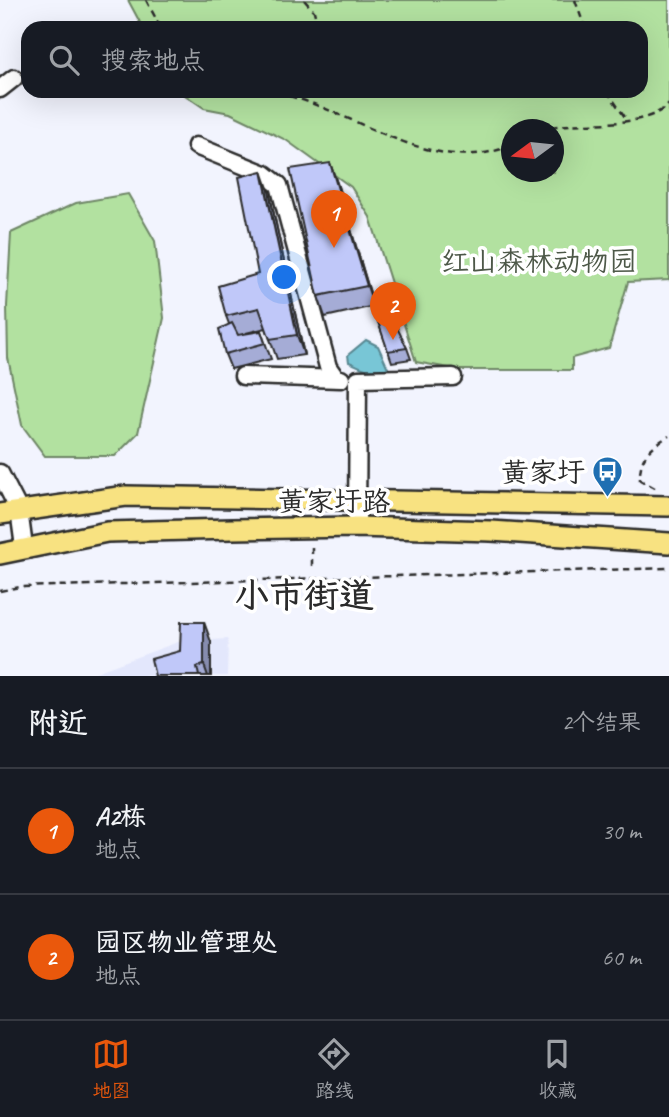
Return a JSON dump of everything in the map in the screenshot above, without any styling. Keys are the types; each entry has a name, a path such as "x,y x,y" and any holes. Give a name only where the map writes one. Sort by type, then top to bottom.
{"main road":[{"name":"黄家圩路","path":"9,512 126,496 359,499 664,497"},
{"name":"黄家圩路","path":"0,554 23,547 107,532 357,527 491,531 669,543"}],"street":[{"path":"0,89 14,78"},
{"path":"196,146 265,174 279,185 328,367 335,377"},
{"path":"243,376 358,379 453,377"},
{"path":"357,527 358,379"},
{"path":"0,473 9,512 23,547"}],"path":[{"path":"146,0 157,21"},
{"path":"304,0 314,11 316,21"},
{"path":"575,0 582,21"},
{"path":"298,98 435,152 456,156 489,155 501,150"},
{"path":"612,98 628,121"},
{"path":"564,125 587,121 628,121 662,111 669,104"},
{"path":"664,497 640,480 640,466 651,446 669,436"},
{"path":"0,591 20,587 669,568"}],"shaded area":[{"path":"228,639 227,676 85,676 178,642"}],"green space":[{"name":"红山森林动物园","path":"128,0 669,0 669,280 628,282 609,348 572,358 572,370 460,370 416,362 370,217 351,187 286,140 230,113 204,108 189,98 648,98 648,21 139,21"},
{"path":"128,194 155,241 164,318 138,433 115,456 45,456 22,425 8,358 7,306 11,233 76,203"}],"water":[{"path":"366,340 378,346 388,368 373,371 349,362 348,355"}],"building":[{"path":"330,163 367,286 318,296 290,169"},
{"path":"262,171 297,335 270,339 259,308 226,316 218,286 258,274 239,177"},
{"path":"387,307 407,348 388,351 374,310"},
{"path":"232,323 238,335 261,331 265,343 225,354 219,329"},
{"path":"181,622 204,622 204,665 197,667 199,676 155,676 151,659 180,651"}],"place":[{"name":"A2栋","path":"334,248"},
{"name":"园区物业管理处","path":"393,340"},
{"name":"黄家圩","path":"608,499"}],"district":[{"name":"小市街道","path":"304,595"}]}
